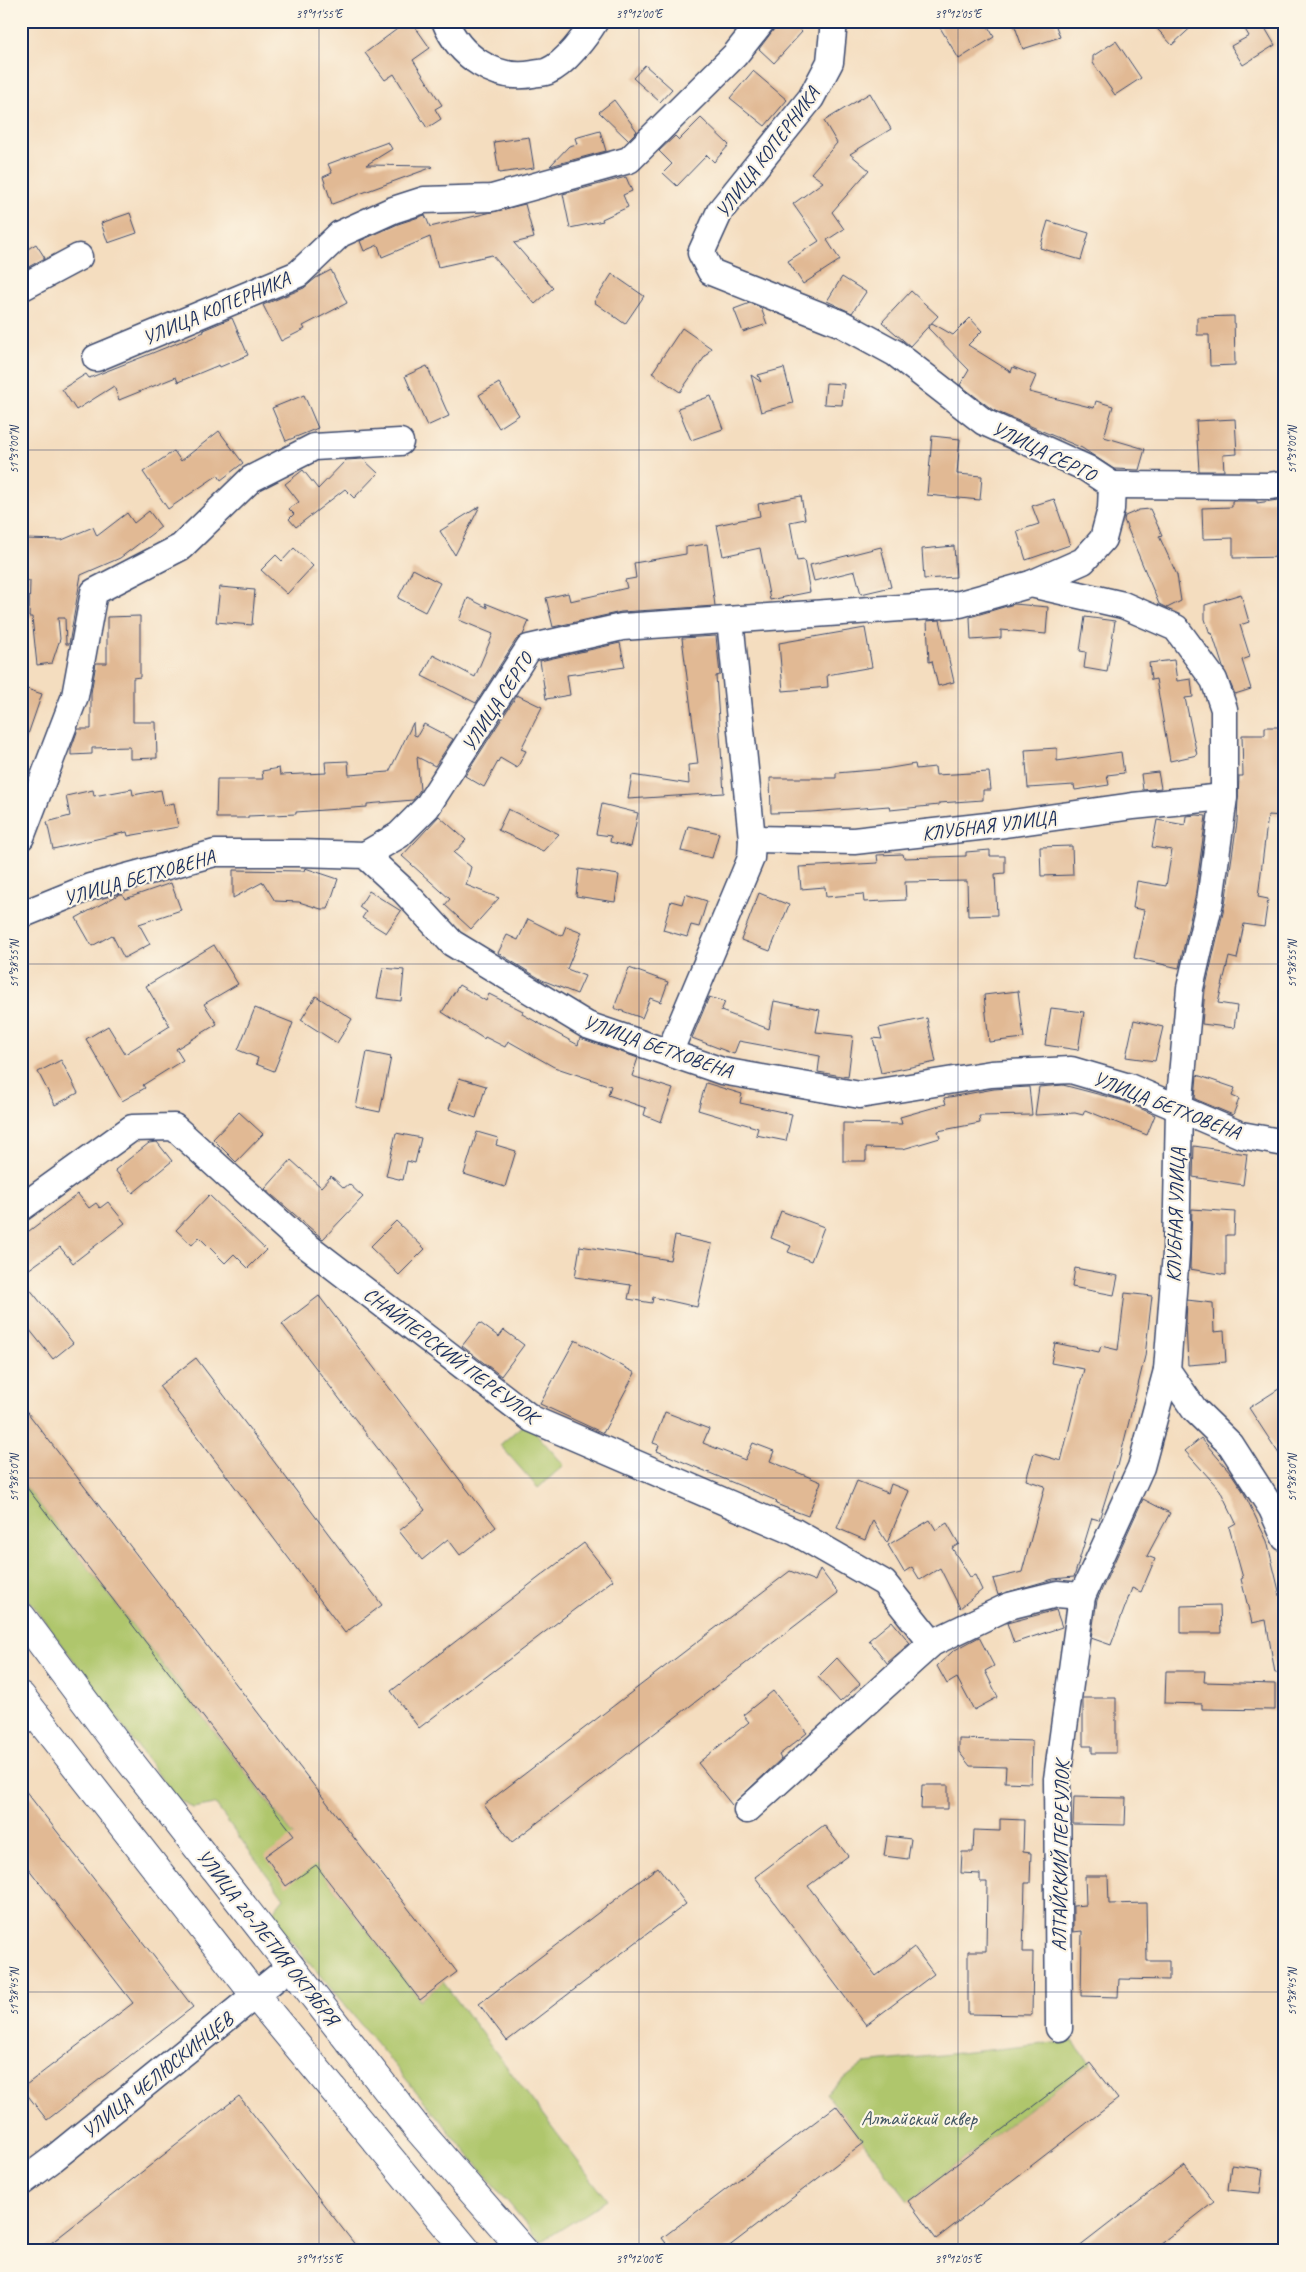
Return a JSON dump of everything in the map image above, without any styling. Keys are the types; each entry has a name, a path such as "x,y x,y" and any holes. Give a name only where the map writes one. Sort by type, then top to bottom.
{"main road":[{"name":"УЛИЦА 20-ЛЕТИЯ ОКТЯБРЯ","path":"21,1616 125,1755 416,2127 524,2251"},
{"path":"21,1696 255,1995 467,2251"}],"street":[{"path":"445,21 449,32 468,56 497,73 523,76 549,71 581,44 596,21"},
{"name":"УЛИЦА КОПЕРНИКА","path":"96,358 298,274 340,234 393,210 424,200 492,198 629,160 735,55 762,21"},
{"name":"УЛИЦА КОПЕРНИКА","path":"701,252 720,211 811,98 830,62 834,21"},
{"name":"УЛИЦА СЕРГО","path":"365,855 399,834 427,807 530,648 622,627 960,604 1031,584 1083,562 1103,539 1111,509 1112,485 1086,468 984,422 895,353 842,324 711,272 701,252"},
{"path":"21,288 79,257"},
{"path":"21,837 75,696 94,592 180,547 251,479 314,447 400,442"},
{"path":"1112,485 1269,486 1285,484"},
{"name":"КЛУБНАЯ УЛИЦА","path":"1031,584 1123,606 1176,628 1214,680 1224,709 1224,797 1210,901 1190,988 1179,1109 1176,1253 1167,1370"},
{"path":"669,1053 751,858 752,839 730,620"},
{"name":"КЛУБНАЯ УЛИЦА","path":"752,839 854,841 1005,824 1133,806 1224,797"},
{"name":"УЛИЦА БЕТХОВЕНА","path":"21,915 90,887 215,853 365,855 404,891 452,943 587,1025 722,1071 860,1095 991,1074 1071,1070 1129,1087 1241,1135 1285,1143"},
{"name":"СНАЙПЕРСКИЙ ПЕРЕУЛОК","path":"21,1208 132,1128 174,1127 298,1239 532,1419 795,1532 884,1583 932,1643"},
{"path":"1167,1370 1194,1409 1231,1445 1272,1509 1285,1538"},
{"name":"АЛТАЙСКИЙ ПЕРЕУЛОК","path":"1059,2028 1057,1779 1082,1596 1141,1467 1167,1370"},
{"path":"746,1810 932,1643 1009,1606 1057,1594 1082,1596"},
{"name":"УЛИЦА ЧЕЛЮСКИНЦЕВ","path":"21,2183 54,2159 291,1966"}],"green space":[{"path":"526,1422 564,1465 538,1488 500,1445"},
{"path":"21,1480 420,2000 443,1982 607,2200 541,2242 270,1915 284,1898 215,1804 193,1808 175,1797 21,1589"},
{"name":"Алтайский сквер","path":"1073,2041 1090,2063 908,2201 826,2093 865,2063"}],"building":[{"path":"408,21 411,21 430,48 413,60 442,105 435,109 441,119 427,128 394,74 385,80 365,53"},
{"path":"780,21 791,21 802,32 774,63 759,49"},
{"path":"936,21 985,21 994,37 959,59"},
{"path":"1013,21 1054,21 1060,37 1023,49"},
{"path":"1150,21 1198,21 1172,45"},
{"path":"1240,21 1261,21 1275,45 1243,65 1231,46 1249,36"},
{"path":"1116,41 1141,78 1115,95 1093,63 1093,56"},
{"path":"645,65 672,89 660,102 633,78"},
{"path":"753,71 787,100 765,126 730,98"},
{"path":"870,93 891,129 850,154 869,170 832,212 844,229 827,240 840,260 803,284 788,261 819,241 793,204 823,182 811,173 837,143 824,121"},
{"path":"614,100 637,131 628,140 599,112"},
{"path":"701,118 729,145 714,162 707,155 677,186 663,173 672,164 659,151 675,136 679,140"},
{"path":"600,131 606,151 550,166 569,146 577,144 575,138"},
{"path":"529,137 534,168 499,173 494,142"},
{"path":"388,142 392,149 366,165 433,167 332,204 323,177 332,173 328,164"},
{"path":"626,177 632,191 623,195 628,207 602,219 603,221 570,228 563,194"},
{"path":"525,204 534,238 514,243 553,288 535,304 492,255 438,267 430,237 382,257 378,245 364,251 360,241 398,224 425,215 430,227"},
{"path":"130,213 137,233 108,243 101,223"},
{"path":"1048,221 1089,233 1081,260 1040,248"},
{"path":"36,244 45,258 21,271 21,253"},
{"path":"331,270 347,303 303,326 305,329 281,341 263,305 304,288 316,278"},
{"path":"612,274 644,296 625,324 594,302"},
{"path":"842,277 866,292 852,313 827,301"},
{"path":"911,291 938,316 910,346 882,322"},
{"path":"750,303 761,308 767,324 743,332 734,309"},
{"path":"1234,316 1235,365 1210,366 1209,335 1197,335 1197,317"},
{"path":"232,318 248,355 220,367 219,365 178,382 176,377 119,400 114,386 76,410 62,389 86,374 89,378 204,332 203,330"},
{"path":"970,318 982,331 968,345 1011,372 1013,367 1036,376 1029,392 1094,408 1096,401 1113,406 1104,437 1145,449 1139,470 1114,469 1082,448 993,410 960,385 969,370 928,328 932,323 953,335"},
{"path":"682,328 711,348 680,392 652,373"},
{"path":"427,366 449,416 427,426 405,376"},
{"path":"784,368 793,403 761,412 751,375 761,382 758,375"},
{"path":"499,383 519,415 499,428 479,395"},
{"path":"826,383 844,384 842,405 824,404"},
{"path":"304,395 318,428 286,441 272,408"},
{"path":"711,396 723,429 691,440 678,408"},
{"path":"1235,419 1237,454 1223,455 1224,471 1199,471 1196,421"},
{"path":"219,431 243,463 221,480 218,475 168,509 143,472 174,451 181,461"},
{"path":"932,436 960,439 957,474 982,476 980,500 927,495"},
{"path":"363,459 378,473 354,498 345,489 296,527 289,519 294,514 289,509 299,502 285,484 303,470 318,489 346,460"},
{"path":"801,496 805,519 790,522 797,561 804,560 810,592 770,600 760,548 723,556 717,525 760,516 758,504"},
{"path":"1054,499 1070,545 1026,560 1017,531 1039,524 1032,506"},
{"path":"1285,499 1285,557 1233,558 1233,538 1203,539 1202,508 1232,507 1232,501 1257,501 1257,503"},
{"path":"480,506 455,555 440,531"},
{"path":"1150,509 1162,535 1159,536 1177,575 1181,601 1167,608 1159,604 1124,520 1125,516 1139,510"},
{"path":"149,511 161,527 120,558 81,575 69,644 66,644 65,618 58,618 60,639 52,663 37,665 32,617 29,617 30,581 21,580 21,548 24,548 25,539 62,540 93,527 97,536 127,513 134,523"},
{"path":"707,544 715,606 621,612 553,627 546,598 568,593 570,601 627,588 625,580 636,578 634,563 686,554 686,547"},
{"path":"954,546 956,577 924,579 922,549"},
{"path":"881,547 891,587 861,594 855,571 814,581 810,565"},
{"path":"294,548 313,566 287,594 261,570 276,555 282,561"},
{"path":"413,569 440,583 425,612 398,598"},
{"path":"220,587 255,590 252,625 216,622"},
{"path":"1241,594 1249,622 1240,625 1250,657 1242,660 1251,689 1235,694 1223,667 1212,633 1210,634 1205,619 1205,605"},
{"path":"468,598 488,608 485,603 529,621 523,635 516,640 476,703 422,676 433,655 475,677 493,634 459,620"},
{"path":"1014,604 1048,607 1046,634 1001,630 1001,638 971,640 970,617"},
{"path":"140,616 140,677 133,678 133,722 156,722 157,758 130,759 130,747 92,748 92,754 71,755 71,749 78,729 91,729 91,693 96,663 107,663 107,617"},
{"path":"1085,617 1115,621 1107,672 1084,668 1086,652 1080,651"},
{"path":"940,620 954,682 938,686 932,661 929,662 927,621"},
{"path":"865,628 872,667 827,675 828,687 783,691 779,643"},
{"path":"716,636 720,675 716,676 724,793 628,799 632,775 689,784 688,765 698,764 682,638"},
{"path":"620,643 625,667 567,675 570,695 546,699 540,661"},
{"path":"1174,660 1177,681 1191,679 1193,697 1185,698 1197,755 1170,761 1156,679 1151,680 1149,663"},
{"path":"21,687 42,694 24,746 21,745"},
{"path":"517,695 542,707 521,749 526,751 517,768 500,758 484,787 465,776"},
{"path":"413,723 414,735 417,736 424,724 453,739 435,766 417,757 420,790 413,800 367,804 367,807 296,812 296,814 248,816 248,818 216,818 217,779 263,779 262,771 279,768 280,775 326,773 325,762 348,761 349,775 389,772"},
{"path":"1265,727 1285,727 1285,816 1268,815 1258,897 1268,899 1264,927 1244,924 1237,959 1229,957 1218,1003 1237,1006 1234,1028 1202,1024 1205,990 1225,904 1237,822 1239,776 1243,776 1242,735 1265,735"},
{"path":"1057,748 1057,761 1121,752 1124,773 1107,775 1109,785 1075,790 1074,785 1028,788 1025,750"},
{"path":"915,764 916,769 935,767 936,775 989,772 991,790 983,790 983,800 939,803 939,805 890,810 889,806 771,813 770,778 836,778 836,773 885,769"},
{"path":"1158,772 1161,788 1143,790 1141,774"},
{"path":"132,789 133,795 161,790 164,805 174,803 178,827 128,836 127,832 53,849 47,822 70,816 66,796 93,790 94,796"},
{"path":"602,804 638,813 631,847 610,842 611,836 596,834"},
{"path":"508,809 559,834 543,851 498,830"},
{"path":"439,816 466,840 454,853 471,867 466,885 499,898 471,929 445,905 450,899 402,856"},
{"path":"1186,816 1206,816 1195,898 1179,968 1134,958 1144,910 1133,908 1137,881 1166,886 1172,850 1152,847 1157,820 1185,825"},
{"path":"688,826 719,833 712,858 681,851"},
{"path":"1072,846 1073,875 1041,876 1040,847"},
{"path":"990,850 990,856 1005,856 1005,873 995,874 997,915 968,916 967,881 905,882 906,900 864,902 863,894 826,897 825,887 801,889 799,867 878,863 877,855 903,854 904,858 966,856 966,852"},
{"path":"305,868 338,879 328,909 321,909 299,902 275,901 263,882 233,898 233,870 304,871"},
{"path":"579,869 619,875 615,902 576,896"},
{"path":"171,883 181,910 139,924 150,944 124,958 112,935 92,946 76,918 120,894 125,899"},
{"path":"369,891 401,911 386,933 362,918 366,912 359,907"},
{"path":"759,893 789,905 770,951 741,940"},
{"path":"685,894 707,901 699,927 691,925 687,937 663,930 671,901 682,904"},
{"path":"528,919 562,936 566,926 582,932 567,969 585,976 577,994 542,980 498,953 507,935 518,940"},
{"path":"214,945 238,984 204,1004 217,1024 176,1049 183,1060 143,1085 145,1088 122,1101 86,1039 108,1026 125,1054 170,1026 146,986"},
{"path":"383,968 404,970 401,1001 377,998"},
{"path":"629,968 668,982 661,1002 650,998 642,1018 614,1008"},
{"path":"459,985 486,1001 489,994 523,1011 522,1014 578,1045 580,1038 638,1058 632,1076 673,1089 661,1122 644,1115 646,1108 608,1095 611,1086 554,1067 508,1041 505,1047 485,1037 484,1039 442,1012"},
{"path":"1018,991 1024,1038 989,1042 984,995"},
{"path":"316,996 352,1019 337,1043 301,1020"},
{"path":"709,997 725,1002 721,1011 769,1029 774,1001 820,1010 816,1032 853,1036 848,1077 818,1072 820,1056 739,1041 734,1054 692,1038"},
{"path":"255,1008 293,1023 274,1071 256,1064 258,1058 238,1050"},
{"path":"1051,1008 1084,1012 1078,1050 1045,1045"},
{"path":"927,1018 936,1062 881,1073 873,1038 882,1039 879,1028"},
{"path":"1134,1020 1163,1027 1155,1061 1126,1057"},
{"path":"367,1052 391,1057 380,1112 356,1107"},
{"path":"61,1060 78,1093 55,1105 38,1072"},
{"path":"1197,1075 1235,1088 1232,1096 1239,1099 1233,1115 1195,1099"},
{"path":"459,1078 486,1086 476,1118 449,1109"},
{"path":"706,1083 742,1094 740,1103 792,1114 786,1141 756,1135 758,1128 698,1110"},
{"path":"1063,1085 1124,1101 1155,1115 1147,1135 1085,1110 1083,1115 1075,1113 1035,1115 1039,1087"},
{"path":"1029,1087 1032,1115 979,1116 980,1123 938,1131 940,1138 903,1149 866,1148 866,1161 843,1161 843,1123 902,1124 900,1117 946,1104 944,1098 994,1089"},
{"path":"239,1112 263,1134 236,1162 213,1139"},
{"path":"477,1132 498,1138 496,1145 516,1151 505,1187 464,1174"},
{"path":"396,1133 421,1138 415,1163 407,1161 403,1180 386,1176"},
{"path":"157,1142 172,1161 133,1193 115,1170 149,1143"},
{"path":"1194,1146 1247,1154 1243,1185 1193,1177"},
{"path":"291,1160 321,1187 331,1176 344,1188 349,1184 363,1197 323,1239 265,1189"},
{"path":"78,1194 89,1208 96,1203 100,1208 108,1202 125,1223 73,1263 60,1247 21,1275 21,1237"},
{"path":"209,1195 266,1250 248,1268 234,1254 225,1263 199,1237 192,1245 176,1230"},
{"path":"1192,1209 1235,1212 1234,1235 1226,1235 1226,1275 1190,1269"},
{"path":"781,1211 824,1227 811,1261 788,1252 791,1246 771,1238"},
{"path":"396,1221 425,1249 399,1275 370,1247"},
{"path":"675,1236 712,1244 697,1307 653,1297 652,1303 628,1299 631,1285 575,1277 580,1246 670,1260"},
{"path":"1075,1268 1118,1276 1114,1295 1072,1287"},
{"path":"21,1278 73,1343 53,1359 21,1319"},
{"path":"1125,1293 1152,1296 1145,1356 1118,1466 1116,1465 1099,1520 1092,1518 1074,1577 1053,1579 998,1595 993,1579 1022,1572 1045,1486 1026,1480 1034,1453 1061,1461 1084,1369 1051,1363 1055,1343 1099,1352 1101,1346 1118,1350"},
{"path":"319,1296 496,1527 460,1555 448,1539 422,1560 399,1531 425,1510 282,1324"},
{"path":"1187,1300 1213,1303 1214,1332 1224,1331 1226,1362 1188,1365"},
{"path":"480,1323 499,1337 504,1330 524,1345 501,1376 462,1346"},
{"path":"575,1340 635,1373 603,1433 540,1404"},
{"path":"196,1358 382,1605 345,1633 159,1386"},
{"path":"1285,1385 1285,1463 1249,1408"},
{"path":"21,1404 457,1972 420,2000 316,1865 286,1886 265,1856 294,1835 21,1480"},
{"path":"665,1412 709,1429 703,1443 745,1460 753,1443 774,1451 770,1461 821,1482 808,1516 776,1504 777,1501 657,1451 659,1445 653,1443"},
{"path":"1201,1438 1231,1473 1243,1491 1267,1541 1285,1616 1285,1672 1275,1673 1266,1620 1252,1623 1241,1579 1243,1578 1229,1527 1236,1523 1220,1490 1185,1451"},
{"path":"857,1481 888,1493 891,1484 909,1491 887,1543 873,1520 865,1540 837,1528"},
{"path":"1143,1499 1170,1513 1147,1556 1155,1559 1141,1592 1132,1588 1111,1645 1091,1638 1097,1600"},
{"path":"930,1520 936,1530 947,1523 959,1544 952,1548 970,1577 975,1575 982,1590 960,1608 940,1568 920,1580 912,1567 904,1572 888,1545"},
{"path":"584,1543 613,1580 419,1728 391,1691"},
{"path":"820,1569 838,1593 512,1842 484,1805 790,1571 815,1581"},
{"path":"1220,1605 1221,1633 1181,1633 1181,1606"},
{"path":"1056,1610 1062,1627 1014,1643 1007,1623"},
{"path":"892,1621 910,1643 887,1663 869,1640"},
{"path":"979,1637 994,1666 985,1671 998,1697 974,1710 957,1678 947,1684 937,1666 953,1651"},
{"path":"837,1658 860,1684 840,1702 818,1677"},
{"path":"1166,1671 1205,1671 1204,1682 1275,1684 1275,1710 1202,1709 1202,1704 1165,1703"},
{"path":"773,1691 807,1733 779,1755 781,1759 732,1805 698,1763 749,1722 743,1715"},
{"path":"1083,1698 1116,1698 1116,1753 1092,1753 1092,1746 1083,1746"},
{"path":"959,1739 1032,1741 1031,1783 1005,1782 1006,1767 970,1766 959,1752"},
{"path":"21,1785 193,2007 47,2120 22,2088 133,2003 21,1859"},
{"path":"922,1785 948,1785 948,1809 921,1809"},
{"path":"1074,1797 1126,1798 1125,1825 1073,1824"},
{"path":"1000,1819 1024,1820 1023,1852 1031,1853 1030,1883 1025,1883 1023,1952 1033,1952 1032,2015 968,2014 968,1951 986,1951 987,1882 980,1882 980,1874 961,1873 962,1852 973,1852 974,1830 1000,1831"},
{"path":"824,1825 848,1856 808,1886 876,1976 914,1947 934,1974 866,2025 755,1877"},
{"path":"887,1836 911,1839 908,1859 884,1856"},
{"path":"658,1867 686,1904 507,2041 479,2004"},
{"path":"1085,1876 1108,1876 1109,1904 1146,1903 1147,1961 1169,1961 1169,1980 1119,1979 1118,1997 1081,1996 1082,1931 1073,1932 1073,1906 1086,1905"},
{"path":"1090,2063 1118,2099 936,2239 908,2201"},
{"path":"239,2096 360,2251 41,2251 212,2117"},
{"path":"836,2106 864,2143 723,2251 672,2251 662,2238"},
{"path":"1185,2165 1214,2202 1151,2251 1074,2251"},
{"path":"1231,2165 1263,2169 1260,2193 1228,2190"}]}
